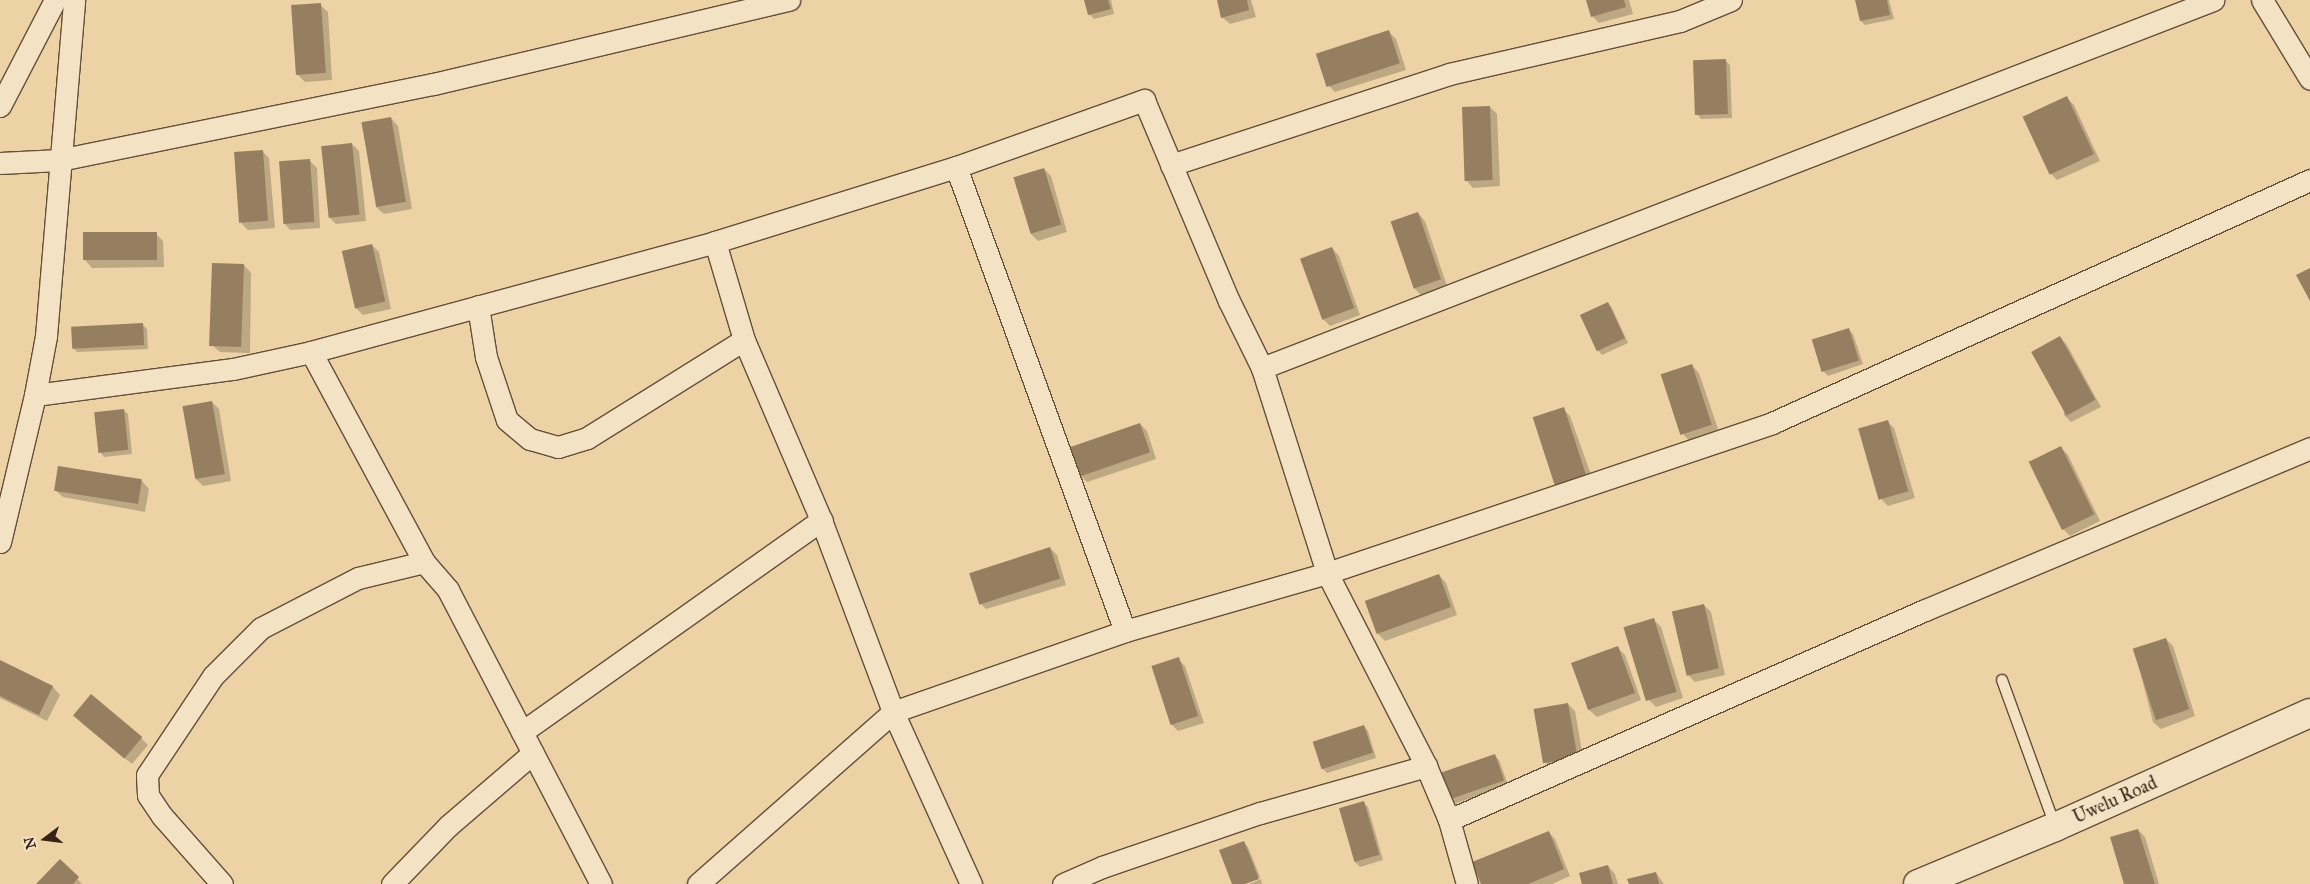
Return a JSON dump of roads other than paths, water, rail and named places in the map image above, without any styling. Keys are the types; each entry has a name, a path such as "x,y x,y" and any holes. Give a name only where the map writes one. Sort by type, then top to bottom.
{"street":[{"path":"1,99 55,0"},
{"path":"0,542 35,395 46,336 74,0"},
{"path":"0,163 60,160 432,84 789,0"},
{"path":"1171,165 1449,74 1680,21 1731,0"},
{"path":"1262,368 2213,0"},
{"path":"2262,0 2310,79"},
{"path":"35,395 233,369 311,352 715,242 956,167 1144,100 1229,301 1262,368 1327,572 1426,766 1449,820 1468,884"},
{"path":"956,167 1125,632"},
{"path":"698,884 893,712 1125,632 1327,572 1772,422 2310,180"},
{"path":"715,242 744,340 821,520 893,712 971,884"},
{"path":"478,306 486,357 507,420 530,439 558,447 587,438 744,340"},
{"path":"311,352 424,562 448,590 601,884"},
{"path":"1449,820 1925,610 2310,448"},
{"path":"522,732 821,520"},
{"path":"222,884 162,816 148,795 147,775 213,676 261,628 358,578 424,562"},
{"name":"Uwelu Road","path":"1918,884 2055,827 2310,713"},
{"path":"392,884 448,826 533,753"},
{"path":"1063,884 1102,866 1260,813 1426,766"}],"lane":[{"path":"2002,680 2055,827"}]}
